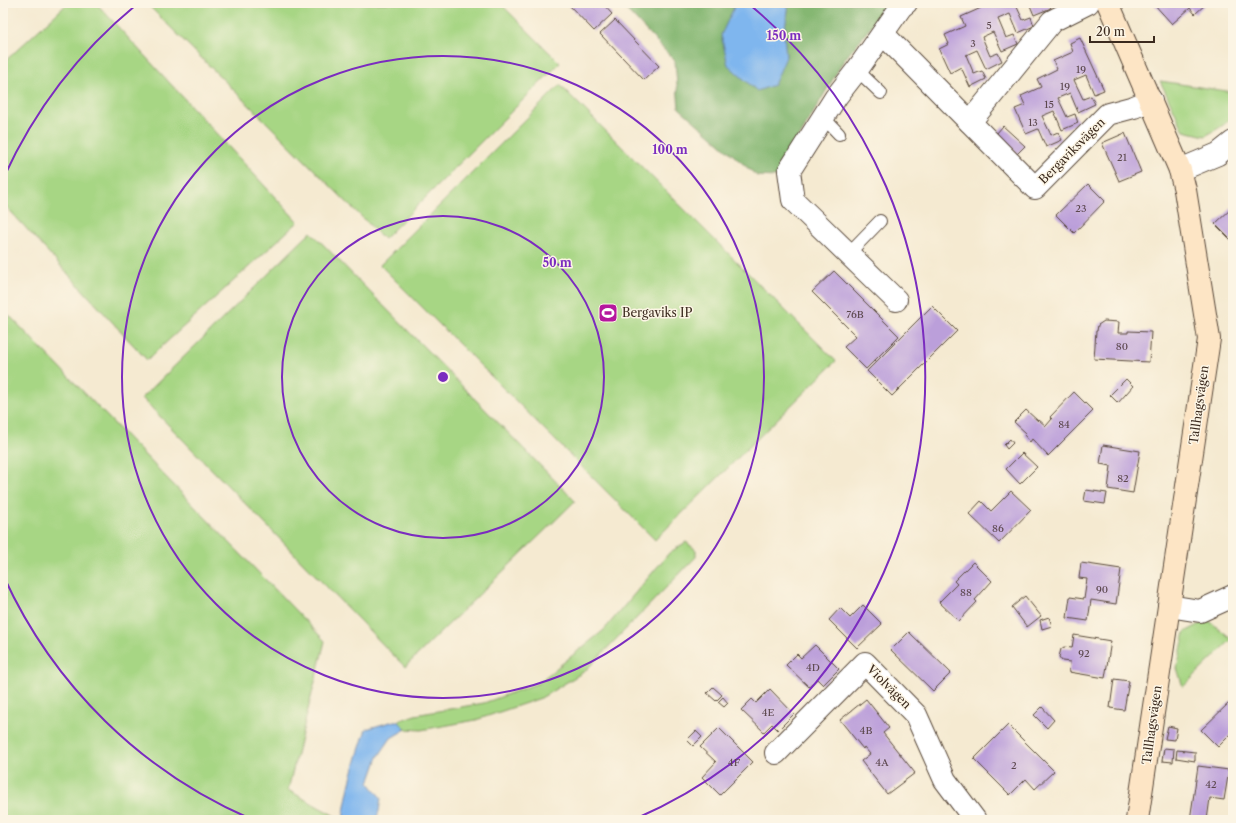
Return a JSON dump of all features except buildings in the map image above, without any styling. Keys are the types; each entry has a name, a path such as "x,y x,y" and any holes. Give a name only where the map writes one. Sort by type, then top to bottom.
{"main road":[{"name":"Tallhagsvägen","path":"1108,3 1180,170 1209,339 1138,820"}],"street":[{"path":"896,300 793,200 789,171 836,97 883,34 901,7 906,3"},
{"path":"970,122 1052,21 1088,3"},
{"name":"Bergaviksvägen","path":"883,34 1035,188 1108,114 1134,107 1151,100"},
{"path":"1180,170 1218,154 1233,142"},
{"path":"1169,606 1200,611 1233,596"},
{"name":"Violvägen","path":"776,753 865,663 916,715 945,780 975,820"}],"lane":[{"path":"857,70 881,93"},
{"path":"823,117 839,134"},
{"path":"848,254 880,221"}],"green space":[{"path":"68,3 96,3 298,222 147,360 3,203 3,63"},
{"path":"146,3 500,3 560,63 384,239"},
{"path":"620,3 736,3 733,8 786,57 784,32 788,3 890,3 844,60 776,177 757,176 679,108 675,61"},
{"path":"1160,81 1233,92 1234,112 1225,124 1205,136 1184,131"},
{"name":"Bergaviks IP","path":"560,85 836,361 655,540 380,265"},
{"path":"311,232 575,501 405,667 142,398"},
{"path":"3,309 325,641 288,790 342,820 3,820"},
{"path":"686,542 696,550 696,557 585,671 541,698 476,720 421,730 406,729 398,721 415,715 484,703 538,683 604,630 669,553"},
{"path":"1208,620 1232,639 1183,687 1177,668 1185,632"}],"water":[{"path":"736,3 788,3 784,32 786,57 774,85 757,91 728,65 721,35"},
{"path":"398,721 406,729 391,738 378,757 369,783 381,798 376,820 343,820 352,774 366,729"}],"place":[{"name":"Bergaviks IP","path":"608,313"}]}
